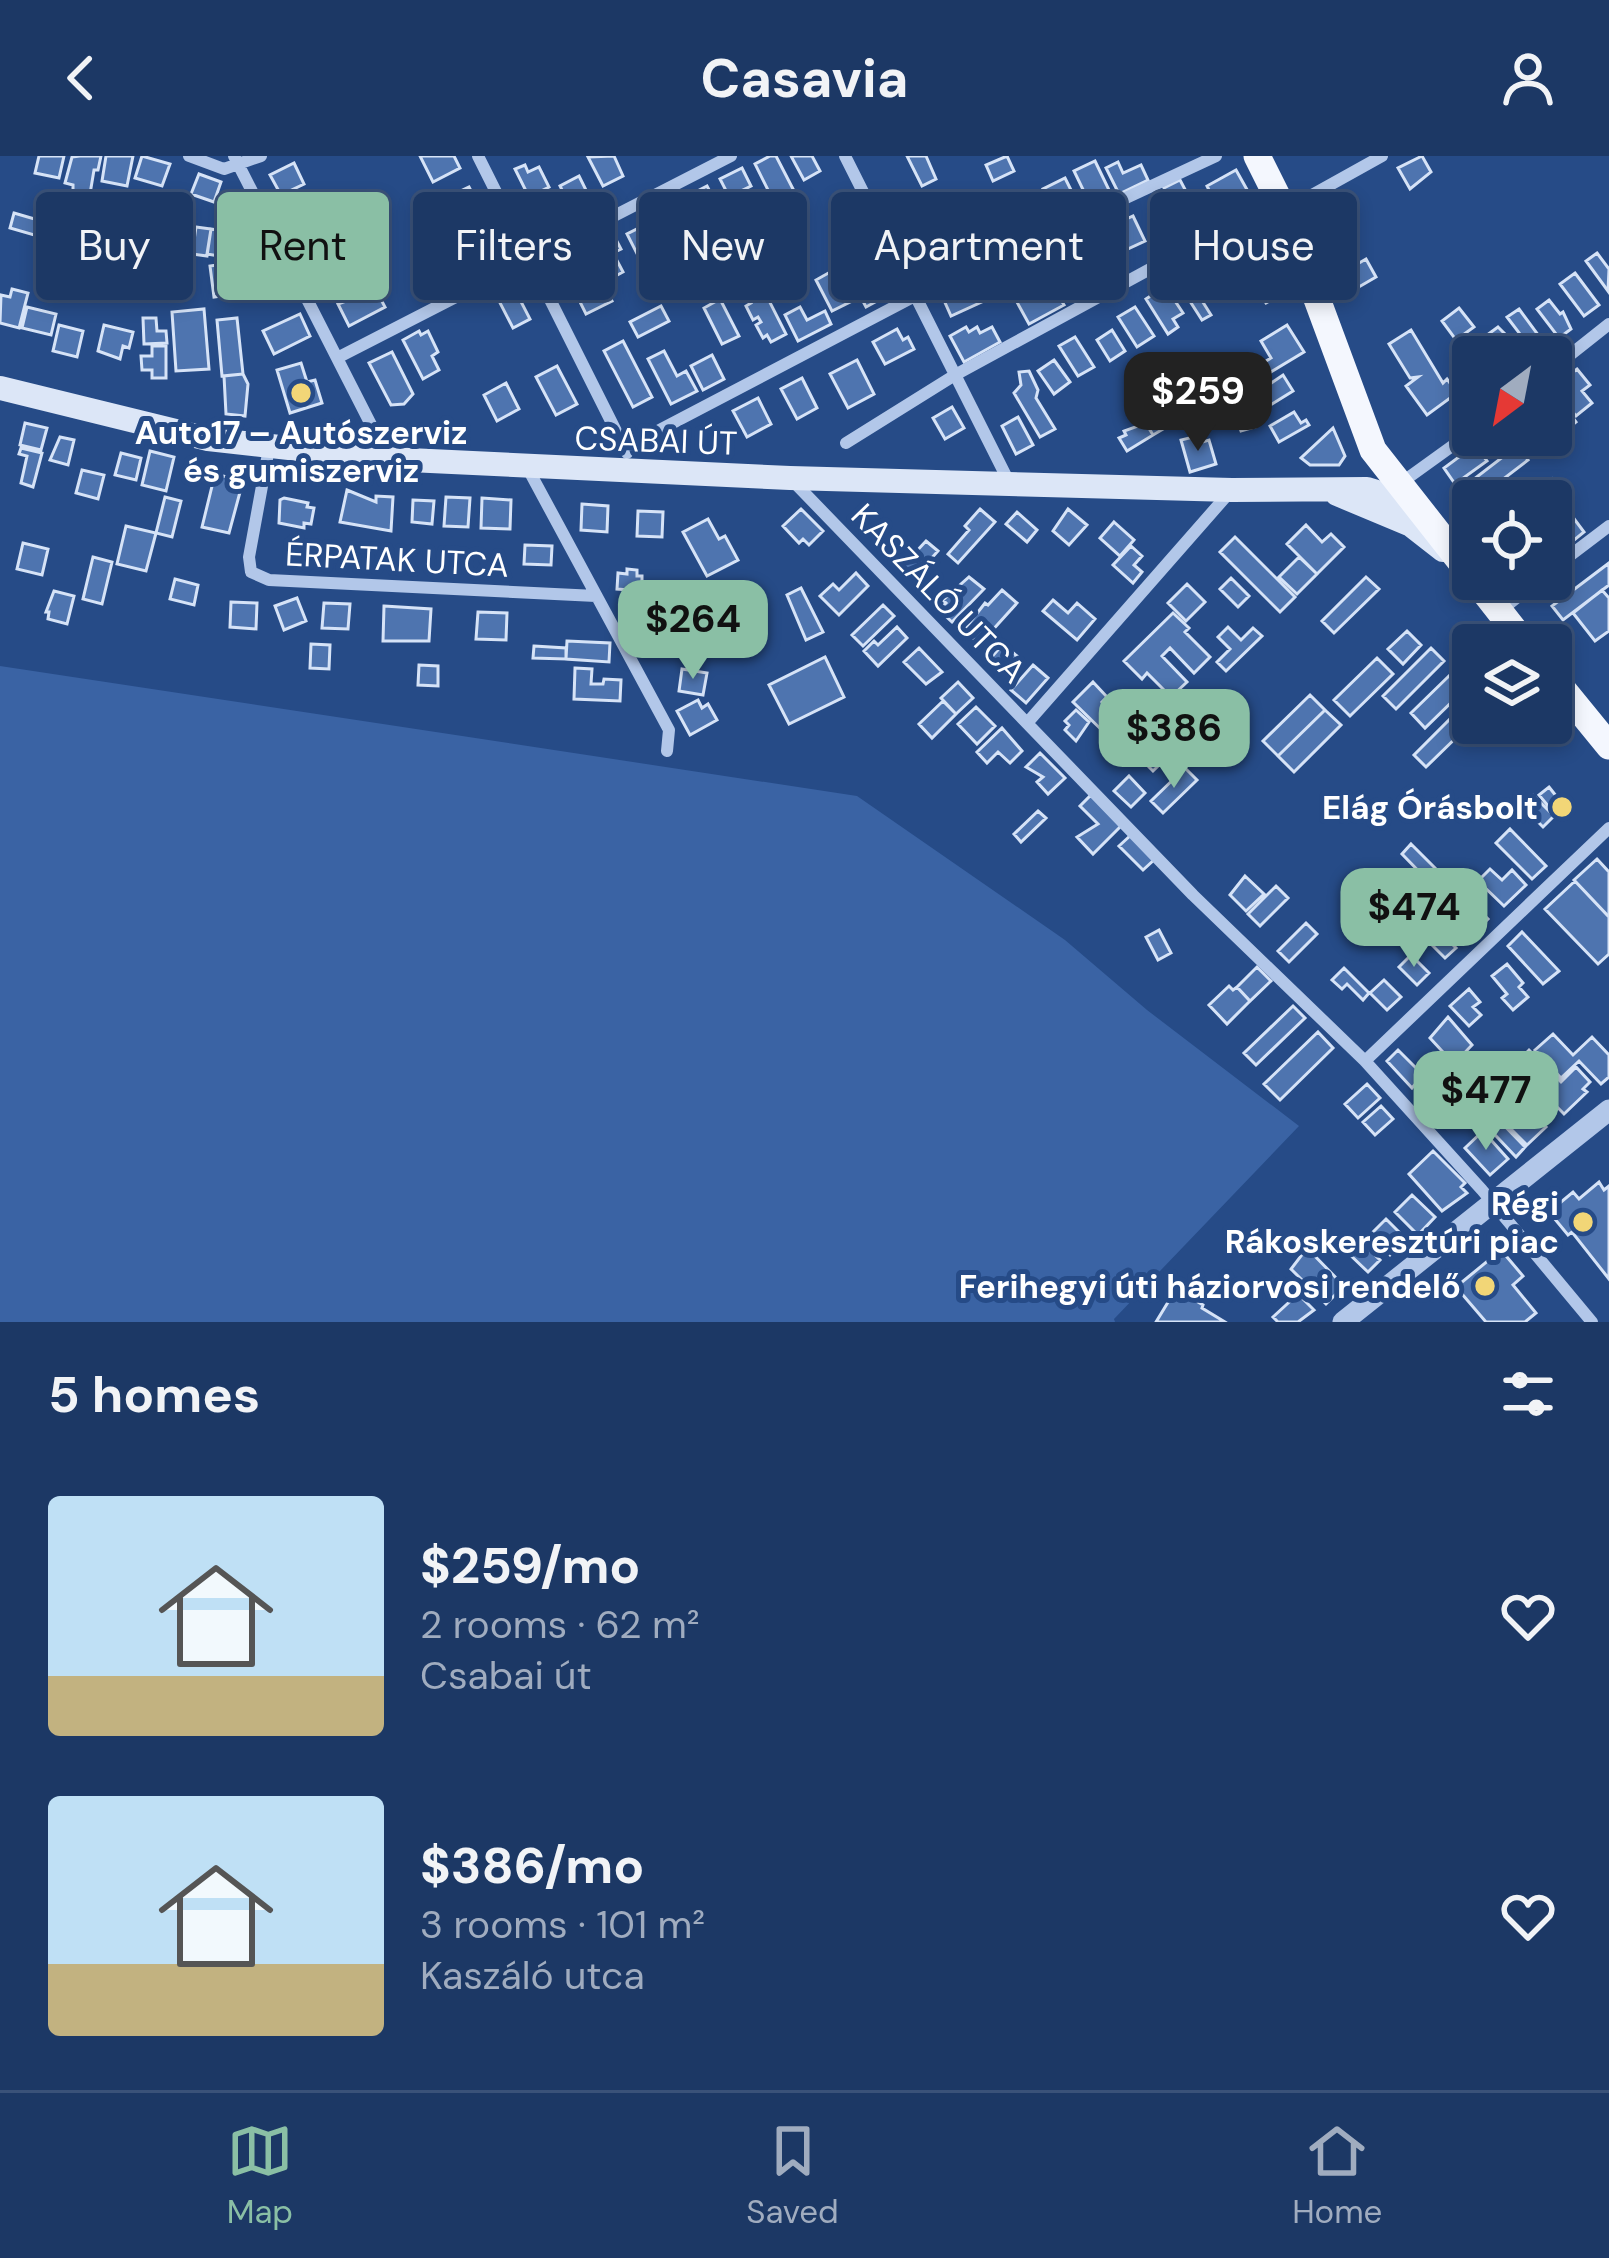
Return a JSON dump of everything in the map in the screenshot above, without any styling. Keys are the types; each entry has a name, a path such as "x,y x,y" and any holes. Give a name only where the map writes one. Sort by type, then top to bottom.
{"main road":[{"path":"1257,156 1275,192"},
{"path":"1316,300 1392,485 1452,554"},
{"name":"CSABAI ÚT","path":"0,388 148,426 268,448 388,459 527,467 628,460 790,478 1232,490 1392,485"},
{"name":"CSABAI ÚT","path":"1318,487 1411,525 1452,557"},
{"path":"1505,600 1518,624"},
{"path":"1572,700 1608,744"}],"street":[{"path":"188,156 224,169 260,156"},
{"path":"478,156 496,192"},
{"path":"615,213 731,156"},
{"path":"845,156 863,192"},
{"path":"1126,198 1216,156"},
{"path":"1308,192 1382,156"},
{"path":"237,161 388,459"},
{"path":"846,443 955,375 1150,273"},
{"path":"337,358 446,300"},
{"path":"550,300 628,460 907,300"},
{"path":"916,300 1010,484"},
{"path":"1572,353 1609,324"},
{"path":"1392,485 1452,445"},
{"name":"ÉRPATAK UTCA","path":"268,448 249,556 251,572 269,580 596,596"},
{"path":"527,467 669,730 667,751"},
{"name":"KASZÁLÓ UTCA","path":"790,478 1193,895 1365,1061 1592,1322"},
{"path":"1028,722 1232,490"},
{"path":"1572,554 1609,526"},
{"path":"1509,603 1513,600"},
{"path":"1365,1061 1609,828"},
{"path":"1343,1322 1492,1202 1605,1122"}],"shaded area":[{"path":"0,666 857,796 1065,940 1147,1010 1299,1126 1115,1322 0,1322"}],"building":[{"path":"39,156 64,156 59,178 35,173"},
{"path":"101,156 90,192 73,192 73,185 65,183 72,157"},
{"path":"106,156 133,156 127,186 102,181"},
{"path":"142,156 170,164 162,186 135,178"},
{"path":"420,156 454,156 460,168 433,182"},
{"path":"614,156 623,176 603,186 588,157"},
{"path":"776,156 793,189 769,192 755,164"},
{"path":"791,156 812,156 820,171 804,180"},
{"path":"907,156 926,156 936,179 922,186"},
{"path":"1007,156 1014,171 993,181 986,165"},
{"path":"1422,156 1431,172 1410,189 1398,168"},
{"path":"1095,161 1110,192 1084,192 1074,171"},
{"path":"1118,162 1123,173 1141,165 1148,180 1118,192 1106,168"},
{"path":"294,163 304,184 279,192 270,175"},
{"path":"525,165 528,172 539,167 549,187 526,192 515,169"},
{"path":"742,168 751,186 727,192 720,179"},
{"path":"1236,170 1248,192 1210,192 1207,186"},
{"path":"199,174 221,182 214,202 192,192"},
{"path":"579,176 586,190 563,192 560,186"},
{"path":"1065,178 1072,192 1045,192"},
{"path":"1180,180 1186,192 1166,192 1164,188"},
{"path":"14,213 36,219 36,236 10,228"},
{"path":"1133,216 1145,241 1126,250 1126,219"},
{"path":"196,227 211,229 207,256 193,254"},
{"path":"639,228 639,257 627,234"},
{"path":"211,229 217,230 217,256 207,254"},
{"path":"1597,253 1609,269 1608,291 1586,261"},
{"path":"1366,259 1376,277 1357,288 1357,264"},
{"path":"217,265 217,297 214,297 210,266"},
{"path":"831,272 831,300 852,301 832,311 816,280"},
{"path":"1575,273 1599,305 1584,316 1560,284"},
{"path":"12,289 28,293 19,328 0,323 1,295 10,297"},
{"path":"1146,299 1174,300 1183,313 1173,319 1178,327 1168,334"},
{"path":"381,300 385,307 349,326 338,304"},
{"path":"499,300 520,300 530,319 513,328"},
{"path":"579,300 612,300 612,301 586,314"},
{"path":"721,300 739,336 722,344 704,308"},
{"path":"769,300 786,334 771,342 767,335 763,338 756,325 761,322 758,317 753,320 746,306"},
{"path":"944,300 986,300 951,316"},
{"path":"1016,300 1061,300 1064,305 1029,324"},
{"path":"1189,300 1202,300 1211,315 1202,320"},
{"path":"1549,300 1563,312 1571,329 1557,336 1537,309"},
{"path":"661,306 669,321 638,337 630,322"},
{"path":"27,307 56,314 51,335 22,328"},
{"path":"800,307 807,320 825,311 831,324 798,341 785,315"},
{"path":"1135,307 1154,336 1137,347 1118,317"},
{"path":"1459,308 1474,327 1453,336 1442,321"},
{"path":"204,309 209,369 176,371 172,312"},
{"path":"1519,309 1539,336 1522,336 1507,317"},
{"path":"300,314 310,336 274,354 263,331"},
{"path":"143,318 156,318 157,331 166,331 167,343 144,344"},
{"path":"237,318 243,374 222,376 217,320"},
{"path":"59,325 83,331 77,357 53,351"},
{"path":"104,325 133,332 120,359 98,351"},
{"path":"1287,325 1304,352 1256,381 1249,371 1271,358 1261,341"},
{"path":"966,327 969,332 977,327 980,333 992,327 1000,342 964,362 950,336"},
{"path":"1498,327 1507,336 1488,336"},
{"path":"897,329 914,349 885,364 873,342"},
{"path":"1112,330 1125,351 1110,361 1097,340"},
{"path":"1411,330 1443,383 1447,379 1452,386 1452,397 1427,415 1406,386 1418,377 1410,378 1389,344"},
{"path":"419,331 421,335 428,331 438,352 432,356 439,370 423,379 403,340"},
{"path":"1075,337 1094,367 1078,376 1059,346"},
{"path":"623,341 652,397 633,407 604,351"},
{"path":"152,346 166,346 166,378 152,378 152,370 142,370 141,356 152,356"},
{"path":"664,351 677,376 686,371 697,391 671,404 648,359"},
{"path":"392,352 413,394 404,404 391,405 369,363"},
{"path":"712,355 724,379 703,390 691,366"},
{"path":"857,360 874,394 848,408 830,374"},
{"path":"1054,360 1070,382 1054,394 1038,371"},
{"name":"Auto17 – Autószerviz és gumiszerviz","path":"301,363 307,382 315,380 322,403 290,413 277,370"},
{"path":"557,366 577,404 556,415 536,377"},
{"path":"1577,369 1590,385 1582,391 1592,403 1576,416 1572,411 1572,373"},
{"path":"1029,371 1038,390 1036,398 1055,429 1040,437 1014,393 1021,385 1019,372"},
{"path":"243,374 248,384 245,416 226,414 224,376"},
{"path":"1283,375 1293,391 1267,407 1258,392"},
{"path":"802,378 817,408 797,419 781,389"},
{"path":"506,383 519,409 497,421 484,395"},
{"path":"758,398 771,424 747,437 733,411"},
{"path":"1215,400 1225,417 1209,426 1199,409"},
{"path":"1246,403 1255,427 1241,431 1232,407"},
{"path":"952,407 964,428 945,439 933,418"},
{"path":"1165,407 1175,422 1153,435 1144,420"},
{"path":"1294,412 1301,423 1306,420 1309,425 1279,442 1270,426"},
{"path":"1018,417 1033,445 1016,454 1002,426"},
{"path":"25,423 47,428 41,450 20,445"},
{"path":"1146,423 1153,435 1127,451 1119,438 1126,435 1124,431"},
{"path":"1333,428 1345,456 1339,465 1310,465 1301,458"},
{"path":"1197,436 1199,443 1209,440 1216,464 1190,472 1181,440"},
{"path":"60,437 74,440 68,465 50,460"},
{"path":"21,448 42,453 33,487 21,483 27,456 19,454"},
{"path":"150,451 174,457 166,491 142,485"},
{"path":"121,453 141,458 136,480 115,475"},
{"path":"1460,456 1483,456 1487,461 1461,480 1452,480 1444,468"},
{"path":"1504,456 1528,460 1502,480 1473,480"},
{"path":"82,470 104,475 98,499 76,493"},
{"path":"215,474 243,481 229,533 202,527"},
{"path":"347,490 376,502 376,496 393,497 391,531 340,522"},
{"path":"165,497 181,501 172,537 156,533"},
{"path":"446,497 470,498 468,527 444,526"},
{"path":"284,498 314,508 311,524 304,523 304,528 279,523"},
{"path":"482,498 511,500 510,529 481,528"},
{"path":"413,500 434,501 432,524 412,522"},
{"path":"582,504 608,506 607,532 581,530"},
{"path":"801,509 823,531 809,545 803,539 799,543 783,526"},
{"path":"980,509 995,522 958,563 948,554"},
{"path":"1068,509 1087,525 1069,545 1053,531"},
{"path":"638,511 663,512 662,537 637,536"},
{"path":"1017,512 1037,530 1027,542 1006,524"},
{"path":"1572,516 1584,532 1572,542"},
{"path":"708,519 719,539 725,536 738,560 707,576 683,532"},
{"path":"1114,522 1134,540 1120,556 1100,538"},
{"path":"1306,525 1322,542 1331,534 1344,547 1317,574 1287,544"},
{"path":"126,526 156,533 146,571 117,564"},
{"path":"1235,537 1295,597 1280,612 1220,552"},
{"path":"926,541 938,551 913,579 900,569"},
{"path":"23,543 48,549 42,575 17,569"},
{"path":"525,545 552,546 551,565 524,564"},
{"path":"1131,546 1142,556 1134,565 1142,572 1133,583 1113,565"},
{"path":"93,557 112,562 102,604 83,599"},
{"path":"1299,557 1317,574 1297,594 1279,577"},
{"path":"1609,563 1609,585 1563,620 1552,606 1572,600 1572,591"},
{"path":"627,569 642,576 642,591 617,589 618,573 627,574"},
{"path":"856,573 868,586 839,615 820,596 833,584 839,590"},
{"path":"969,577 984,589 952,622 939,610 946,603 943,600"},
{"path":"1366,577 1379,589 1334,633 1322,621"},
{"path":"1231,578 1249,596 1238,607 1220,589"},
{"path":"175,579 198,585 194,605 170,599"},
{"path":"1187,584 1205,602 1186,621 1168,603"},
{"path":"801,588 823,632 806,640 787,595"},
{"path":"1002,590 1017,603 980,644 964,630"},
{"path":"1602,590 1609,598 1609,631 1595,641 1573,613"},
{"path":"54,591 74,596 67,624 48,619"},
{"path":"297,598 306,621 284,630 275,606"},
{"path":"1053,600 1068,613 1077,603 1095,619 1077,640 1043,611"},
{"path":"231,602 257,603 256,629 230,627"},
{"path":"324,603 350,604 348,629 322,628"},
{"path":"883,605 894,616 863,646 852,635"},
{"path":"384,606 431,609 429,641 383,641"},
{"path":"478,612 507,613 506,640 476,639"},
{"path":"1173,613 1210,657 1194,673 1170,648 1162,656 1187,682 1171,697 1147,673 1142,679 1124,661"},
{"path":"664,616 667,621 673,618 685,639 660,653 647,630"},
{"path":"897,627 907,638 878,666 864,651"},
{"path":"1228,627 1241,640 1253,628 1262,636 1226,671 1217,662 1230,649 1218,637"},
{"path":"1407,631 1421,645 1403,664 1388,649"},
{"path":"567,641 610,643 609,662 566,659"},
{"path":"311,644 330,645 329,669 310,668"},
{"path":"1003,644 1017,656 1003,672 989,660"},
{"path":"534,646 566,648 566,659 533,658"},
{"path":"919,648 942,672 926,684 904,662"},
{"path":"1431,648 1444,661 1396,709 1383,696"},
{"path":"825,657 844,697 789,724 769,685"},
{"path":"1377,658 1393,674 1350,716 1334,700"},
{"path":"419,665 438,666 438,686 418,685"},
{"path":"1033,665 1048,678 1026,703 1011,690"},
{"path":"575,668 592,669 591,684 621,680 620,701 574,699"},
{"path":"682,669 707,673 703,695 679,691"},
{"path":"1452,673 1452,702 1425,728 1411,713"},
{"path":"958,682 973,698 956,714 941,698"},
{"path":"1093,682 1107,697 1102,702 1128,728 1114,742 1073,702"},
{"path":"1310,695 1325,710 1278,756 1263,741"},
{"path":"698,700 702,708 708,704 717,720 690,735 677,711"},
{"path":"943,701 956,714 932,738 919,724"},
{"path":"976,707 995,726 977,744 958,724"},
{"path":"1076,710 1089,722 1076,741 1065,730 1069,725 1065,721"},
{"path":"1325,710 1341,725 1294,772 1278,756"},
{"path":"1452,717 1452,742 1426,767 1414,755"},
{"path":"1002,728 1022,751 1010,763 998,752 987,763 977,752"},
{"path":"1176,730 1186,739 1153,771 1144,762"},
{"path":"1040,753 1065,778 1048,794 1037,782 1043,777 1026,767"},
{"path":"1185,768 1197,780 1163,813 1151,801"},
{"path":"1129,776 1145,793 1131,807 1114,791"},
{"path":"1549,787 1568,811 1558,818 1539,795"},
{"path":"1091,795 1121,826 1093,854 1077,837 1098,824 1080,806"},
{"path":"1533,795 1554,816 1543,827 1522,806"},
{"path":"1038,811 1046,818 1021,842 1014,834"},
{"path":"1510,829 1546,866 1532,879 1496,843"},
{"path":"1131,835 1155,859 1143,870 1119,846"},
{"path":"1411,844 1450,883 1440,893 1402,854"},
{"path":"1597,859 1609,872 1609,917 1574,880"},
{"path":"1490,869 1502,880 1512,870 1526,885 1504,906 1478,881"},
{"path":"1245,876 1264,894 1246,911 1230,895"},
{"path":"1575,881 1609,917 1609,954 1598,964 1545,909"},
{"path":"1276,886 1288,898 1260,926 1248,914"},
{"path":"1462,893 1488,919 1477,930 1451,904"},
{"path":"1306,923 1317,934 1289,962 1278,951"},
{"path":"1434,926 1456,948 1445,958 1424,937"},
{"path":"1159,930 1171,953 1158,960 1146,937"},
{"path":"1522,932 1559,971 1543,984 1508,946"},
{"path":"1411,955 1429,973 1417,985 1399,967"},
{"path":"1507,964 1528,997 1513,1010 1492,976"},
{"path":"1257,967 1271,981 1250,1001 1237,987"},
{"path":"1344,968 1369,993 1363,1000 1347,984 1342,989 1332,980"},
{"path":"1384,980 1401,997 1387,1010 1370,993"},
{"path":"1229,986 1237,987 1250,1001 1227,1024 1209,1005"},
{"path":"1469,989 1480,1002 1473,1007 1481,1015 1469,1026 1450,1006"},
{"path":"1293,1006 1305,1018 1256,1065 1244,1053"},
{"path":"1448,1017 1472,1045 1454,1064 1430,1038"},
{"path":"1318,1032 1333,1048 1280,1100 1264,1084"},
{"path":"1553,1034 1573,1055 1592,1037 1609,1055 1609,1077 1601,1084 1579,1061 1561,1078 1535,1050"},
{"path":"1398,1050 1423,1075 1412,1088 1387,1061"},
{"path":"1529,1050 1561,1082 1576,1067 1590,1082 1583,1089 1587,1092 1564,1114 1515,1064"},
{"path":"1506,1065 1516,1076 1499,1092 1512,1106 1502,1116 1478,1089"},
{"path":"1367,1084 1380,1098 1358,1118 1345,1104"},
{"path":"1429,1087 1441,1100 1447,1096 1458,1111 1445,1124 1419,1096"},
{"path":"1381,1106 1393,1119 1375,1135 1363,1122"},
{"path":"1489,1110 1525,1147 1516,1157 1480,1119"},
{"path":"1530,1110 1546,1127 1527,1145 1511,1129"},
{"path":"1483,1131 1508,1159 1490,1175 1465,1148"},
{"path":"1433,1151 1465,1183 1461,1187 1467,1193 1442,1211 1409,1174"},
{"name":"Régi Rákoskeresztúri piac","path":"1599,1182 1604,1190 1609,1186 1609,1279 1572,1232 1568,1235 1549,1212 1573,1192 1579,1199"},
{"path":"1412,1195 1435,1217 1418,1235 1395,1212"},
{"path":"1386,1219 1406,1239 1390,1255 1370,1235"},
{"path":"1358,1239 1380,1260 1368,1272 1346,1251"},
{"path":"1307,1248 1344,1286 1326,1304 1291,1269"},
{"name":"Ferihegyi úti háziorvosi rendelő","path":"1501,1250 1523,1276 1513,1285 1536,1313 1525,1322 1486,1322 1456,1287"},
{"path":"1176,1289 1203,1305 1225,1322 1156,1322"},
{"path":"1298,1294 1314,1310 1298,1322 1278,1322 1273,1317"}],"place":[{"name":"Auto17 – Autószerviz és gumiszerviz","path":"301,393"},
{"name":"Elág Órásbolt","path":"1562,807"},
{"name":"Régi Rákoskeresztúri piac","path":"1583,1222"},
{"name":"Ferihegyi úti háziorvosi rendelő","path":"1485,1286"}]}
